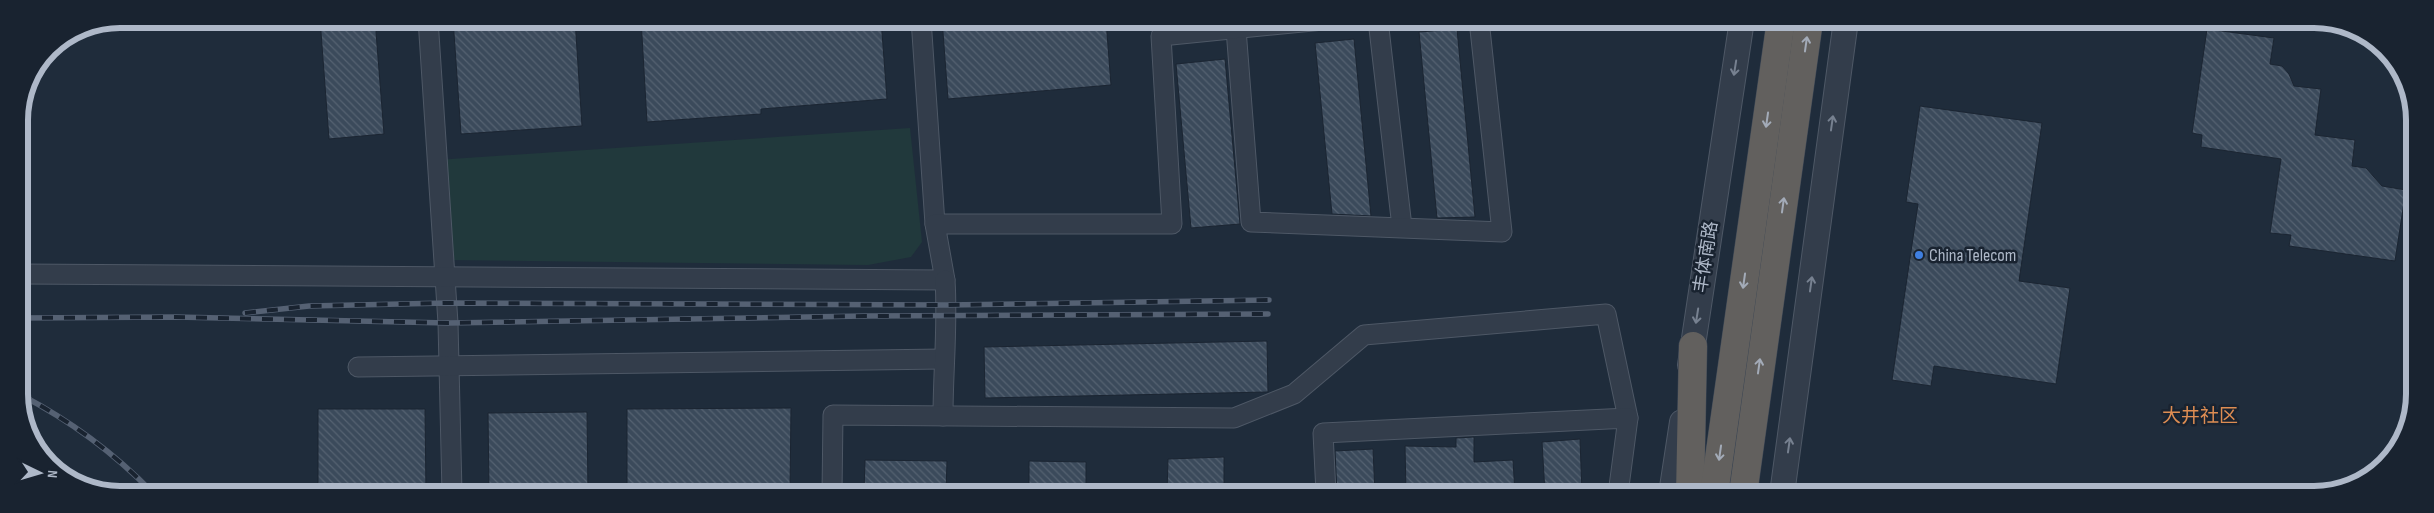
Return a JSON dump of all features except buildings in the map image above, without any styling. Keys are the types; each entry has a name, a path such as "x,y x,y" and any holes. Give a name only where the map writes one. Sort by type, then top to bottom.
{"highway":[{"path":"1715,486 1780,28"},
{"path":"1744,486 1752,414 1808,28"},
{"path":"1690,486 1693,346"}],"street":[{"path":"429,28 445,278 452,486"},
{"path":"922,28 935,224 945,280 947,316 943,416"},
{"path":"935,224 1172,224 1161,36 1246,28"},
{"path":"1379,28 1402,227"},
{"path":"1236,29 1251,222 1502,232 1480,28"},
{"name":"丰体南路","path":"1672,486 1741,28"},
{"path":"1783,486 1845,28"},
{"path":"28,274 945,280"},
{"path":"832,486 833,415 1234,418 1294,394 1364,335 1606,314 1628,418 1619,486"},
{"path":"358,367 944,359"},
{"path":"1326,486 1323,434 1628,418"}],"green space":[{"path":"910,128 922,242 911,257 868,265 447,260 437,160"}],"railway":[{"path":"245,313 309,306 447,303 947,305 1269,300"},
{"path":"28,318 175,317 448,323 864,316 1268,314"},
{"path":"28,399 74,426 107,451 146,486"}],"place":[{"name":"China Telecom","path":"1919,255"}],"district":[{"name":"大井社区","path":"2200,416"}]}
